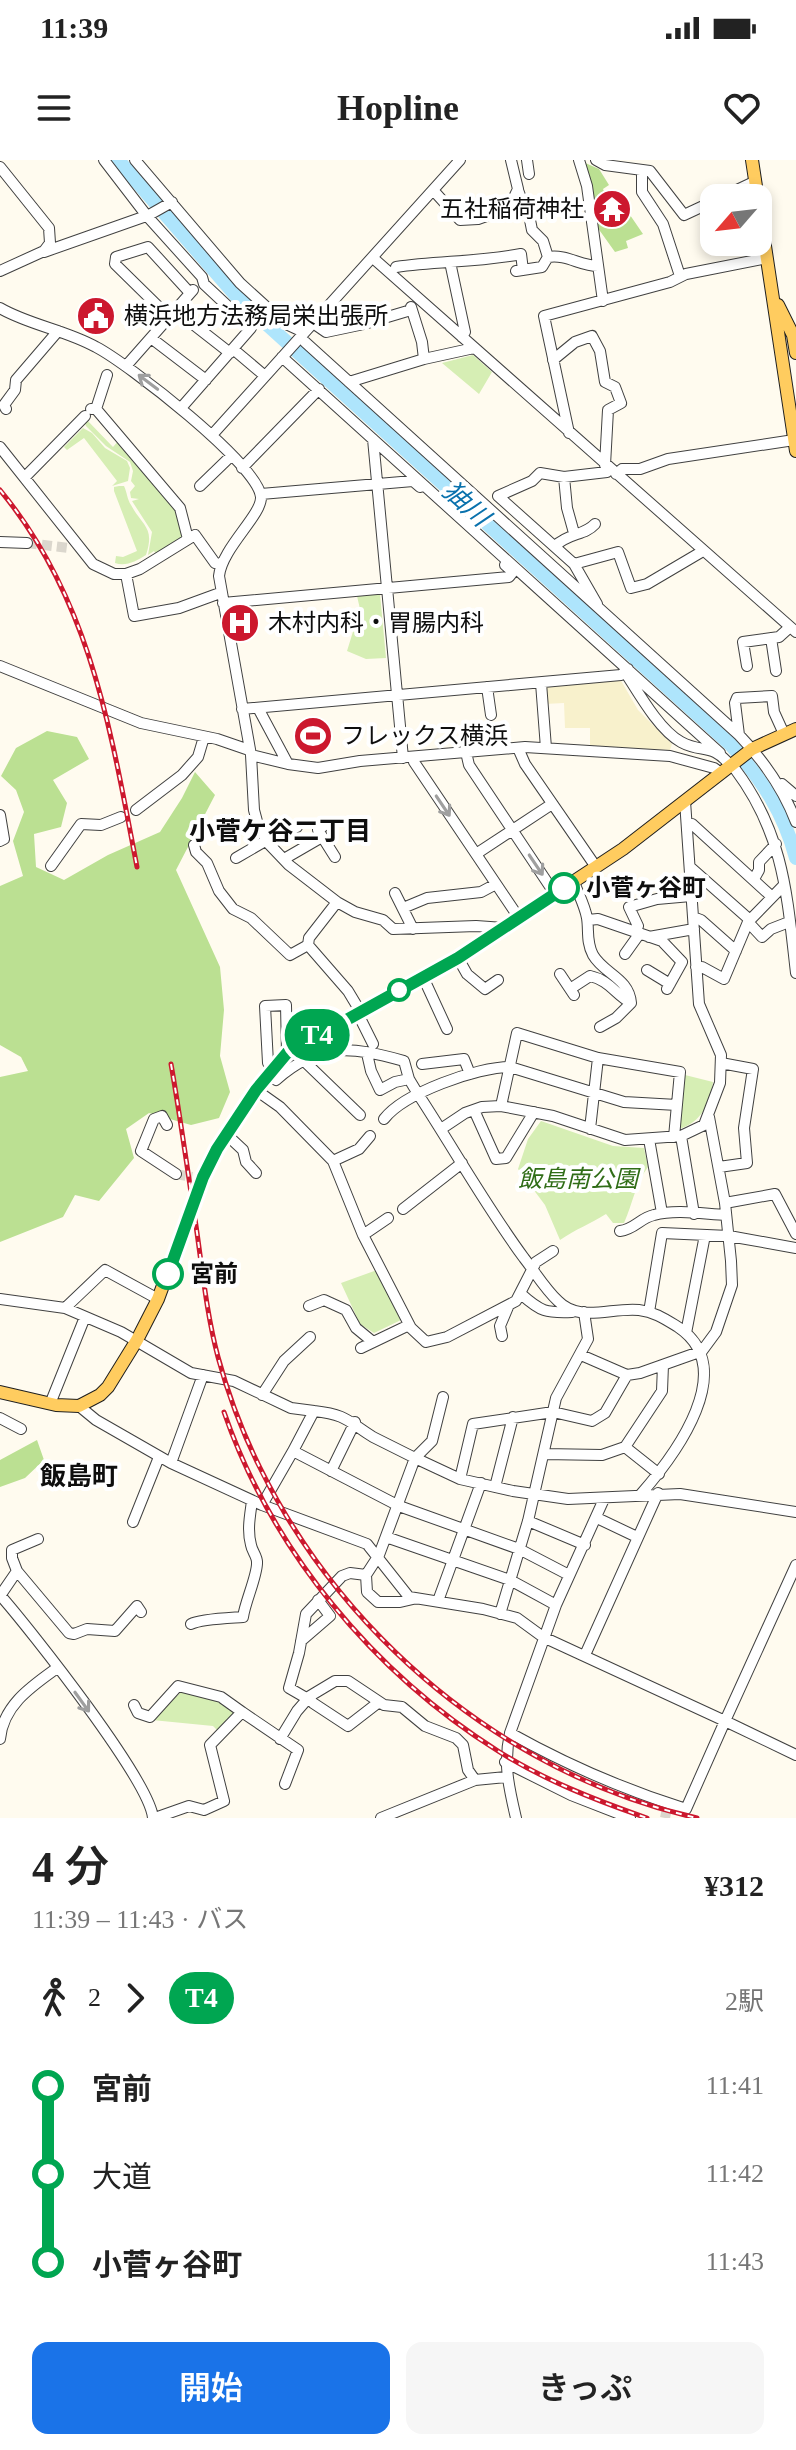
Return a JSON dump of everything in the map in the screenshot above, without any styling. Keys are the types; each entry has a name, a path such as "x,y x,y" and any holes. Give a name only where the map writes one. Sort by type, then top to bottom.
{"main road":[{"path":"752,160 795,446"},
{"path":"773,295 793,335 796,353"},
{"path":"1,1395 79,1406 108,1387 158,1299 198,1177 256,1090 287,1053 458,958 596,867 751,750 790,732"}],"street":[{"path":"104,160 202,277 204,284 251,328 181,408"},
{"path":"135,160 240,283 739,735 777,781 796,796"},
{"path":"212,435 460,160"},
{"path":"396,267 478,261 521,254 520,270 542,267 548,257 543,241 532,230 511,160"},
{"path":"527,160 529,174"},
{"path":"579,160 587,186 603,301"},
{"path":"596,160 605,165 650,171 684,215 700,208"},
{"path":"0,167 49,228 68,241 78,240"},
{"path":"642,171 642,192 663,224 680,276"},
{"path":"750,184 756,181"},
{"path":"433,190 460,220 478,219 509,208 518,189"},
{"path":"38,254 148,216 171,203"},
{"path":"0,271 44,251 50,243 49,228"},
{"path":"190,293 148,247 116,257 115,264 172,314 265,376"},
{"path":"548,257 567,257 585,265 598,266"},
{"path":"373,258 793,630 771,638 743,642 747,666"},
{"path":"569,433 544,316 670,282 680,276 767,258"},
{"path":"450,262 465,332 462,337"},
{"path":"126,366 198,284 204,284"},
{"path":"414,295 410,300 411,310 422,342 424,359"},
{"path":"0,308 96,346 126,366 212,435 261,494 258,507 220,564 222,598 250,752 254,810 266,839 284,859 337,902 355,912 383,920 393,929 504,928"},
{"path":"313,323 326,332 411,310"},
{"path":"6,409 4,405 15,390 16,380 58,331"},
{"path":"553,360 575,342 592,336 600,351 605,382 615,387 621,403 608,410 611,469"},
{"path":"151,338 206,380"},
{"path":"349,382 424,359 474,348"},
{"path":"283,356 720,753 764,815 776,844 796,973"},
{"path":"25,477 90,412 107,375"},
{"path":"242,468 319,389"},
{"path":"90,412 180,508 188,539"},
{"path":"373,439 395,696 408,758 414,762 519,918"},
{"path":"597,606 574,564 498,496 532,481 540,473 564,477 611,469 640,469 668,459 795,446"},
{"path":"0,447 74,547 102,569 126,574 140,569 195,535 215,563 220,564"},
{"path":"200,486 231,456"},
{"path":"564,477 567,508 574,533"},
{"path":"126,574 134,616 222,598 386,588 509,577 513,572 413,481 261,494"},
{"path":"538,554 595,524"},
{"path":"0,542 27,543"},
{"path":"574,564 618,552 631,588 647,584 703,551"},
{"path":"771,638 776,671"},
{"path":"0,666 141,723 204,737 288,764 318,768 360,761 546,748 670,756 714,768 730,768"},
{"path":"242,709 541,683 627,670"},
{"path":"627,670 640,698 675,738 720,753"},
{"path":"541,683 546,748"},
{"path":"487,687 491,715"},
{"path":"739,735 737,698 772,696 774,712 790,732"},
{"path":"258,708 288,764"},
{"path":"136,810 182,775 198,757 204,737"},
{"path":"518,748 596,867"},
{"path":"466,752 469,765 555,894"},
{"path":"777,781 796,822"},
{"path":"441,1129 474,1110 501,1106 534,1112 625,1140 677,1137 700,1129 709,1117 720,1083 721,1063 719,1047 699,1004 685,801"},
{"path":"476,854 552,804"},
{"path":"0,815 4,839 0,841"},
{"path":"51,866 81,824 101,825 121,817"},
{"path":"328,823 318,830 335,857"},
{"path":"687,825 692,824 771,896"},
{"path":"236,858 274,831 297,827"},
{"path":"284,859 322,837"},
{"path":"754,879 759,862 776,844"},
{"path":"194,845 196,852 207,863 219,891 233,909 251,918 290,955 308,945"},
{"path":"690,867 749,921 762,937 771,929 789,922"},
{"path":"574,882 588,920 588,939 594,956 625,985 631,1003"},
{"path":"403,908 427,898 481,892 496,884"},
{"path":"696,967 724,979 749,921 784,885"},
{"path":"395,893 413,929"},
{"path":"641,934 629,907 657,899 691,896"},
{"path":"337,902 309,938 308,945 348,991 359,1012 372,1052 371,1071 380,1090 409,1079"},
{"path":"693,917 701,920 736,951"},
{"path":"588,920 598,919 662,941 682,962 669,987 647,970"},
{"path":"625,954 641,934 694,929"},
{"path":"458,958 467,974 485,989 498,980"},
{"path":"560,974 572,992 590,976 611,984 621,997 631,1003"},
{"path":"423,977 447,1029"},
{"path":"602,1022 631,1003"},
{"path":"287,1053 286,1005 265,1006 268,1063 276,1080 302,1059 328,1050 372,1052 404,1061 409,1079 491,1214 556,1300 572,1312"},
{"path":"501,1106 517,1033 598,1058 680,1072 677,1137 694,1214"},
{"path":"590,1129 598,1058"},
{"path":"302,1059 360,1115"},
{"path":"422,1064 464,1059 470,1074"},
{"path":"719,1167 747,1163 744,1128 753,1069 721,1063"},
{"path":"384,1119 418,1094 470,1074 510,1067 624,1102 677,1105"},
{"path":"256,1090 280,1107 333,1161 363,1235 409,1325 426,1342 447,1337 508,1307 521,1294 532,1268 553,1251"},
{"path":"474,1110 496,1159 506,1158 534,1112"},
{"path":"167,1125 162,1116 154,1119 141,1151 176,1174"},
{"path":"581,1355 627,1375 702,1351 716,1332 732,1285 725,1203 709,1117"},
{"path":"227,1135 243,1150 246,1162 256,1173"},
{"path":"333,1161 359,1149 370,1136"},
{"path":"649,1139 662,1213"},
{"path":"403,1209 462,1163"},
{"path":"725,1203 775,1194 796,1234"},
{"path":"620,1231 630,1230 645,1218 662,1213 726,1215"},
{"path":"363,1235 388,1218"},
{"path":"649,1312 662,1233 729,1236 796,1248"},
{"path":"686,1333 705,1235"},
{"path":"65,1308 105,1270 158,1299"},
{"path":"521,1294 541,1311 549,1313 638,1310 657,1314 686,1333 702,1351 704,1380 690,1425 659,1474 641,1494"},
{"path":"0,1299 65,1308 137,1340 183,1370 234,1381 291,1408 335,1413 355,1422 370,1435 460,1479 568,1499 658,1493 701,1495 796,1512"},
{"path":"309,1306 324,1300 346,1310 356,1328 373,1342"},
{"path":"502,1336 500,1326 508,1307"},
{"path":"500,1614 528,1521 553,1412 560,1391 588,1339 584,1312"},
{"path":"50,1404 85,1317"},
{"path":"361,1348 409,1325"},
{"path":"262,1395 284,1361 310,1337"},
{"path":"544,1454 602,1455 625,1447 662,1391 663,1365"},
{"path":"171,1463 203,1375"},
{"path":"460,1479 473,1424 553,1412 592,1421 605,1413 627,1375"},
{"path":"415,1598 378,1602 367,1592 366,1575 379,1555 415,1458 432,1441 443,1397"},
{"path":"79,1406 171,1463 257,1503 367,1544 379,1555 403,1592 415,1598 517,1618 543,1637 796,1755"},
{"path":"191,1624 204,1619 215,1622 243,1617 257,1567 248,1526 257,1503 293,1451 314,1411"},
{"path":"495,1487 513,1417"},
{"path":"0,1418 21,1429"},
{"path":"331,1471 355,1422"},
{"path":"625,1447 659,1474"},
{"path":"293,1451 399,1506 519,1549 569,1575"},
{"path":"133,1522 159,1457"},
{"path":"438,1601 481,1483"},
{"path":"585,1655 658,1493"},
{"path":"516,1818 506,1777 510,1733 543,1637 604,1499"},
{"path":"597,1518 637,1537"},
{"path":"528,1521 585,1545"},
{"path":"386,1537 510,1580 556,1605"},
{"path":"38,1539 12,1550 12,1558 17,1571 69,1633 87,1629 115,1631 137,1606 141,1612"},
{"path":"510,1733 562,1763 598,1779 686,1809 796,1565"},
{"path":"17,1571 0,1596 130,1769 151,1806 154,1818 189,1806 198,1814 224,1801 210,1745 242,1712"},
{"path":"366,1575 350,1573 342,1576 318,1600 303,1622 289,1688 309,1698 348,1726 379,1702"},
{"path":"301,1641 330,1616 318,1600"},
{"path":"0,1739 7,1717 23,1692 57,1668"},
{"path":"280,1739 309,1698 335,1681 348,1681 379,1702 402,1707 425,1726 456,1738 463,1745 468,1770 475,1780"},
{"path":"134,1705 138,1713 150,1717 178,1686 221,1697 298,1750 285,1784"},
{"path":"505,1762 571,1795 630,1818"},
{"path":"381,1818 475,1780 506,1777"}],"shaded area":[{"path":"620,679 638,710 672,744 670,750 590,747 590,728 565,728 564,703 545,704 544,686"}],"green space":[{"name":"五社稲荷神社","path":"583,162 599,169 609,185 603,189 607,199 617,196 643,234 626,241 628,248 615,252 595,224"},
{"path":"473,355 492,372 479,394 442,363"},
{"path":"86,419 113,447 119,440 178,510 185,536 156,554 154,551 148,555 152,532 132,501 139,499 131,498 130,492 135,486 131,481 133,471 130,462 106,446 86,426"},
{"path":"83,428 105,448 127,461 130,468 128,481 112,486 117,481 84,438 67,450 64,447"},
{"path":"124,486 149,538 146,555 123,564 115,563 116,556 123,557 137,551 114,491 114,487"},
{"path":"380,594 386,658 366,659 347,651 360,609 357,596"},
{"path":"47,731 77,737 89,759 53,780 67,803 61,827 34,834 36,867 64,880 108,855 160,832 195,772 215,795 176,870 220,967 224,1010 220,1056 230,1092 219,1118 191,1125 149,1113 126,1129 134,1158 99,1201 75,1195 63,1217 0,1242 0,1077 28,1071 21,1057 0,1045 0,886 23,876 13,841 24,812 16,790 1,776 16,748"},
{"path":"685,1075 713,1082 710,1097 699,1117 679,1129"},
{"name":"飯島南公園","path":"541,1121 613,1146 644,1148 648,1167 624,1223 613,1223 606,1214 560,1240 545,1205 518,1169 528,1139"},
{"path":"377,1270 401,1320 374,1333 360,1324 341,1283"},
{"path":"37,1440 44,1460 25,1478 0,1487 0,1460"},
{"path":"181,1692 214,1698 234,1711 234,1716 218,1731 213,1726 152,1720"}],"waterway":[{"name":"㹨川","path":"118,160 238,298 730,744 770,797 785,826 796,858"}],"tunnel":[{"path":"27,543 69,548"},
{"path":"176,1174 192,1177"},
{"path":"665,1818 668,1804"}],"railway":[{"path":"0,490 31,532 56,576 76,622 106,717 137,867"},
{"path":"171,1064 207,1306 218,1357 247,1439 286,1516 336,1587 395,1652 462,1709 535,1756 614,1793 697,1818"},
{"path":"224,1412 244,1463 299,1560 369,1646 410,1685 498,1751 570,1789 647,1818"}],"bus line":[{"name":"T4","path":"168,1274 203,1177 217,1149 256,1090 287,1053 458,958 564,888"}],"place":[{"name":"五社稲荷神社","path":"612,209"},
{"name":"横浜地方法務局栄出張所","path":"96,316"},
{"name":"木村内科・胃腸内科","path":"240,623"},
{"name":"フレックス横浜","path":"313,736"},
{"name":"小菅ヶ谷町","path":"564,888"},
{"name":"宮前","path":"168,1274"}],"district":[{"name":"小菅ケ谷二丁目","path":"280,831"},
{"name":"飯島町","path":"79,1476"}]}
